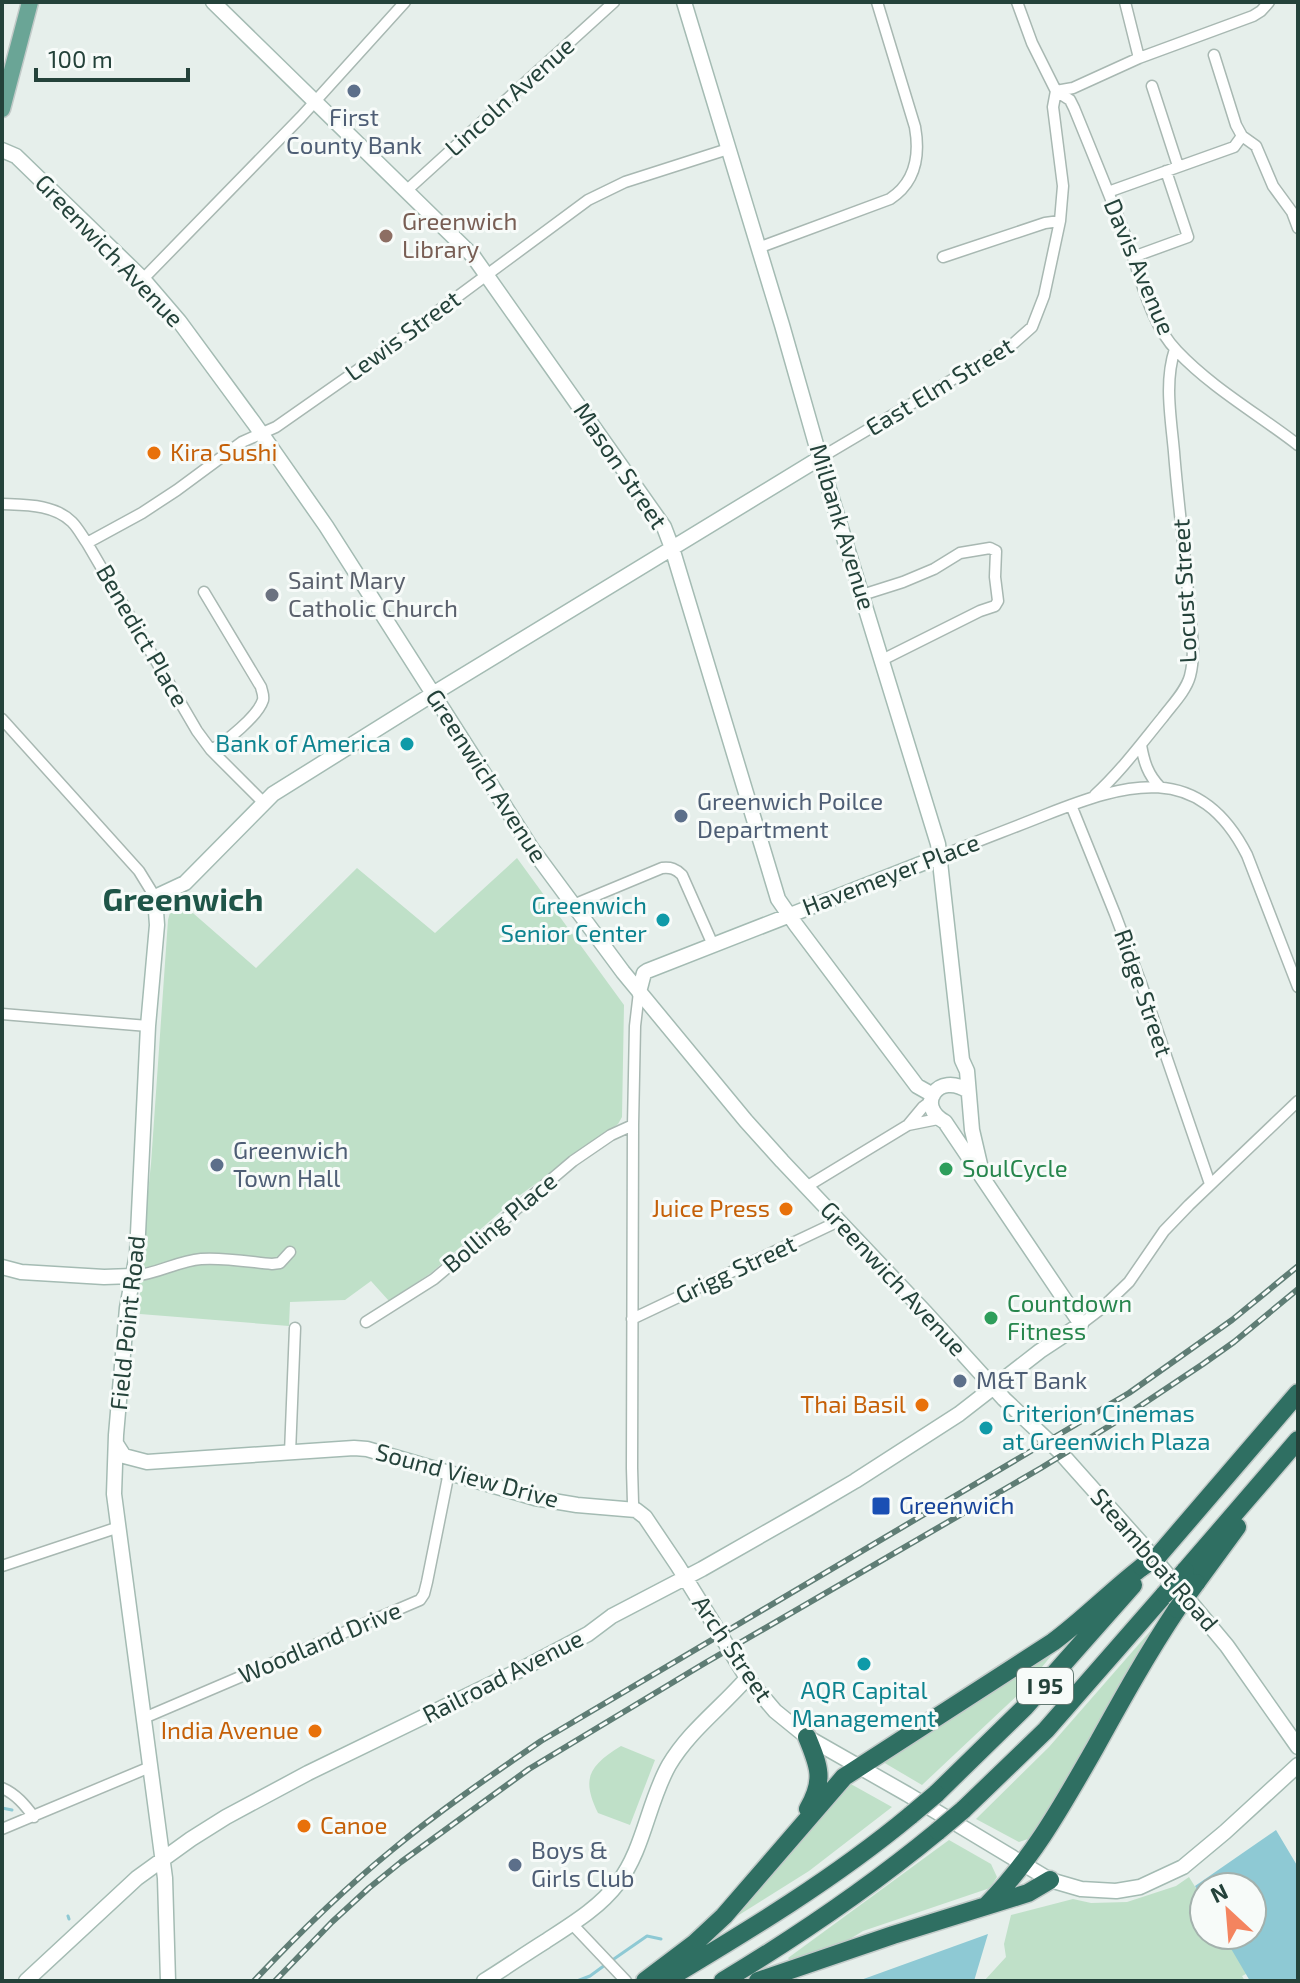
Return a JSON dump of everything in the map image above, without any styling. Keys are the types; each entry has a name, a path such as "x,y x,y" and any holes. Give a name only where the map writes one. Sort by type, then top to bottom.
{"highway":[{"path":"652,1980 717,1923 838,1783 1053,1642 1162,1552 1298,1393"},
{"name":"I 95","path":"723,1981 842,1906 963,1810 1046,1730 1165,1594 1191,1577 1298,1440"},
{"path":"986,1906 1001,1891 1059,1811 1131,1682 1177,1609 1191,1577 1298,1447"},
{"name":"I 95","path":"652,1980 759,1923 832,1876 911,1815 973,1760 1025,1707 1143,1569"},
{"path":"774,1859 803,1819 819,1784 819,1770 807,1737"},
{"path":"758,1981 1028,1893 1050,1880"}],"main road":[{"path":"2,109 6,79 30,2"},
{"name":"Mason Street","path":"213,2 473,256 664,527 778,899 917,1086 932,1098 933,1112 983,1177 1081,1324"},
{"name":"Milbank Avenue","path":"684,2 941,856 962,1060 967,1071 968,1091"},
{"name":"Greenwich Avenue","path":"2,150 16,156 143,279 179,321 326,526 512,818 639,992 746,1121 994,1387"},
{"name":"East Elm Street","path":"155,897 185,883 273,794 820,458"},
{"name":"Havemeyer Place","path":"639,992 647,971 941,856"},
{"name":"Field Point Road","path":"155,897 157,925 148,1026 137,1254 127,1308 114,1494 165,1878 168,1981"},
{"path":"932,1098 962,1060"},
{"path":"944,1085 952,1084 968,1091"},
{"name":"Mason Street","path":"968,1091 972,1130 983,1177"},
{"path":"941,1120 952,1123 971,1113"},
{"path":"2,1267 21,1272 133,1276"},
{"name":"Railroad Avenue","path":"26,1981 137,1878 191,1839 265,1794 520,1670 855,1481 946,1422 1081,1324"},
{"name":"Steamboat Road","path":"994,1387 1059,1451 1201,1613 1249,1675 1298,1747"},
{"name":"Sound View Drive","path":"117,1445 124,1456 147,1462 367,1449 535,1498 632,1509"},
{"name":"Arch Street","path":"632,1509 645,1517 747,1678 775,1711 807,1737 1050,1880 1081,1889 1116,1891 1140,1887 1165,1877 1195,1858 1298,1765"},
{"path":"484,1981 572,1924 618,1884 636,1851 669,1766 690,1736 747,1678"}],"street":[{"path":"143,279 315,102 405,2"},
{"path":"758,248 890,199 904,187 915,168 918,143 915,127 877,2"},
{"name":"East Elm Street","path":"820,458 1014,343 1032,327 1044,296 1060,221 1063,186 1053,107 1056,91 1032,43 1017,2"},
{"path":"1125,2 1139,58"},
{"path":"1056,91 1073,88 1139,58 1253,16 1269,2"},
{"name":"Lincoln Avenue","path":"406,191 611,3"},
{"path":"1214,55 1236,125 1242,136 1256,146 1273,186 1292,212 1298,228"},
{"path":"1152,86 1178,166"},
{"name":"Davis Avenue","path":"1056,91 1070,100 1074,108 1158,323 1175,349 1201,373 1298,445"},
{"path":"1108,192 1234,147 1242,136"},
{"name":"Lewis Street","path":"87,543 142,513 242,442 276,427 600,193 728,149"},
{"path":"1133,257 1188,237 1166,171"},
{"path":"943,257 1045,223 1060,221"},
{"name":"Locust Street","path":"1091,798 1115,777 1189,678 1193,655 1186,557 1169,402 1170,364 1175,349"},
{"name":"Benedict Place","path":"2,504 49,509 71,521 211,750 264,803"},
{"path":"862,595 934,569 960,553 990,548 996,551 998,601 995,606 882,660"},
{"path":"204,592 264,696 249,719 222,745 211,750"},
{"path":"2,719 139,871 155,897"},
{"path":"1141,745 1147,769 1163,787"},
{"name":"Havemeyer Place","path":"941,856 1091,798 1134,788 1163,787 1192,796 1219,813 1239,839 1298,987"},
{"name":"Ridge Street","path":"1071,805 1142,986 1210,1184"},
{"path":"573,905 662,868 671,868 682,875 713,945"},
{"path":"632,1509 633,1125 635,1026 639,992"},
{"path":"2,1014 148,1026"},
{"path":"806,1187 908,1125 932,1098"},
{"path":"1081,1324 1129,1282 1164,1231 1298,1101"},
{"path":"908,1125 941,1120"},
{"name":"Bolling Place","path":"366,1322 434,1279 573,1161 611,1135 633,1125"},
{"name":"Grigg Street","path":"632,1319 839,1221"},
{"path":"133,1276 203,1258 280,1263 290,1252"},
{"path":"290,1453 295,1328"},
{"name":"Woodland Drive","path":"144,1718 420,1600 427,1582 449,1472"},
{"path":"2,1566 119,1527"},
{"path":"2,1829 150,1767"},
{"path":"2,1788 25,1805 34,1817"},
{"path":"572,1924 626,1981"}],"green space":[{"path":"517,858 624,1005 622,1117 618,1124 516,1198 431,1273 389,1301 371,1281 345,1300 290,1302 289,1326 140,1314 140,1267 151,1164 168,920 172,905 178,900 256,968 357,868 435,933"},
{"path":"1153,1628 1155,1631 1031,1838 1019,1842 976,1819 1049,1747"},
{"path":"1051,1656 1023,1690 922,1785 883,1762 1021,1673"},
{"path":"621,1746 655,1760 630,1825 598,1813 590,1791 589,1782 595,1767"},
{"path":"849,1783 892,1807 809,1871 723,1925"},
{"path":"949,1840 991,1864 997,1877 990,1888 863,1931 837,1947 791,1962 788,1958"},
{"path":"1188,1878 1188,1951 1235,1951 1248,1973 1242,1976 1245,1981 984,1981 1006,1957 1004,1944 1011,1915 1073,1899 1091,1903 1127,1902 1176,1886"}],"water":[{"path":"1276,1830 1298,1867 1298,1981 1250,1981 1232,1951 1268,1951 1268,1871 1217,1871"},
{"path":"988,1934 974,1981 858,1981"}],"waterway":[{"path":"2,1808 12,1810"},
{"path":"611,1961 647,1936 661,1939"},
{"path":"577,1981 605,1965"}],"railway":[{"path":"254,1981 374,1865 446,1808 541,1741 1129,1393 1232,1320 1298,1266"},
{"path":"275,1981 369,1888 529,1769 1119,1420 1234,1342 1298,1289"}],"place":[{"name":"First County Bank","path":"354,91"},
{"name":"Greenwich Library","path":"386,236"},
{"name":"Kira Sushi","path":"154,453"},
{"name":"Saint Mary Catholic Church","path":"272,595"},
{"name":"Bank of America","path":"407,744"},
{"name":"Greenwich Poilce Department","path":"681,816"},
{"name":"Greenwich Senior Center","path":"663,920"},
{"name":"Greenwich Town Hall","path":"217,1165"},
{"name":"SoulCycle","path":"946,1169"},
{"name":"Juice Press","path":"786,1209"},
{"name":"Countdown Fitness","path":"991,1318"},
{"name":"M&T Bank","path":"960,1381"},
{"name":"Thai Basil","path":"922,1405"},
{"name":"Criterion Cinemas at Greenwich Plaza","path":"986,1428"},
{"name":"Greenwich","path":"881,1506"},
{"name":"AQR Capital Management","path":"864,1664"},
{"name":"India Avenue","path":"315,1731"},
{"name":"Canoe","path":"304,1826"},
{"name":"Boys & Girls Club","path":"515,1865"}],"district":[{"name":"Greenwich","path":"183,900"}]}
